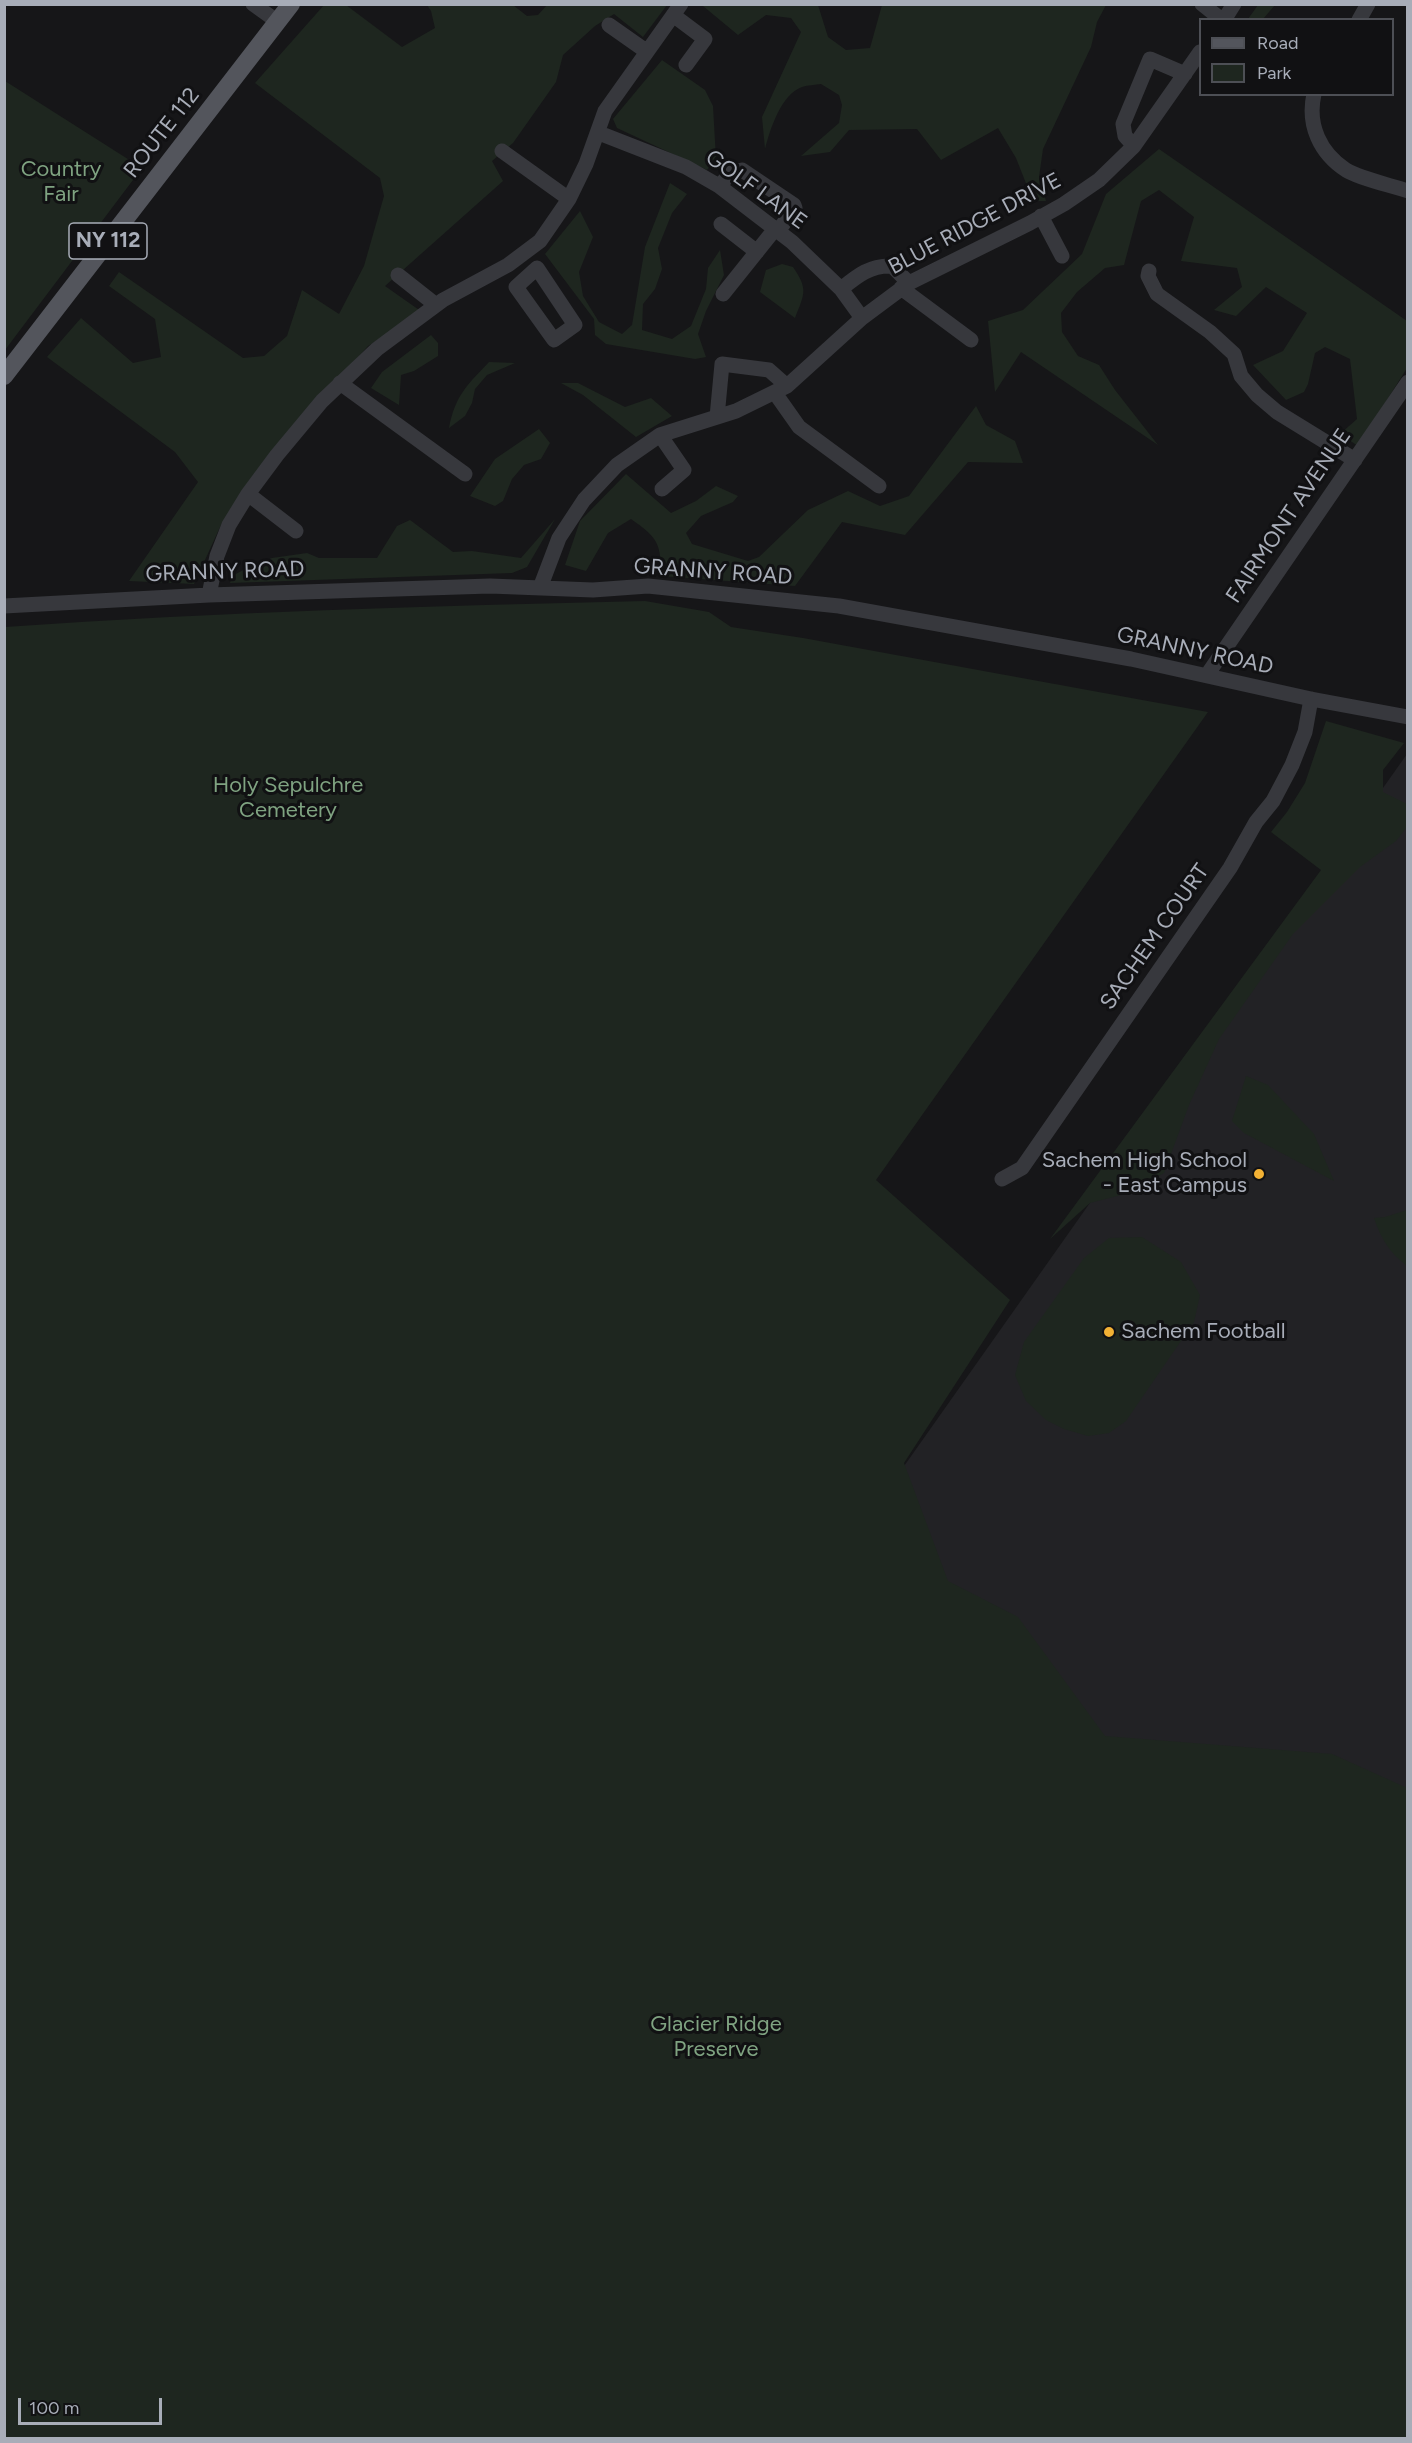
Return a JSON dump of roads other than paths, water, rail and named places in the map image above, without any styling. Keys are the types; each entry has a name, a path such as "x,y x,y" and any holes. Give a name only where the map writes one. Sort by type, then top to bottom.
{"main road":[{"name":"ROUTE 112","path":"4,376 291,4"}],"street":[{"path":"254,4 278,22"},
{"path":"1202,4 1220,18"},
{"path":"1224,18 1234,4"},
{"path":"1360,18 1368,4"},
{"path":"209,595 218,556 229,525 248,494 277,455 340,383 377,349 436,305 508,266 540,241 569,199 599,133 605,111 677,10 705,39 686,65"},
{"path":"609,25 646,51"},
{"name":"BLUE RIDGE DRIVE","path":"540,588 559,538 584,500 617,465 660,435 717,417 781,390 862,318 905,285 1064,204 1099,180 1134,146 1199,53"},
{"path":"1134,146 1125,136 1123,124 1150,59 1185,74"},
{"path":"1314,96 1311,120 1320,142 1334,159 1348,171 1407,191"},
{"name":"GOLF LANE","path":"599,133 686,167 719,186 776,230 841,289 862,318"},
{"path":"502,151 569,199"},
{"path":"719,186 732,172 742,170 794,205 795,208 723,294"},
{"path":"1041,216 1062,256"},
{"path":"721,224 757,252"},
{"path":"527,251 537,268"},
{"path":"841,289 862,273 881,266 892,266 905,285 971,340"},
{"path":"1149,271 1148,276 1157,294 1210,332 1234,354 1241,375 1257,395 1277,412 1355,460"},
{"path":"398,275 436,305"},
{"path":"717,417 722,364 769,370 799,427 879,486"},
{"name":"FAIRMONT AVENUE","path":"1207,675 1407,382"},
{"path":"340,383 465,474"},
{"path":"660,435 684,470 662,489"},
{"path":"248,494 296,531"},
{"name":"GRANNY ROAD","path":"4,606 209,595 489,586 593,590 648,586 839,606 1131,659 1311,699 1407,717"},
{"name":"SACHEM COURT","path":"1002,1179 1022,1168 1230,868 1256,822 1273,801 1292,765 1305,732 1311,699"}],"place":[{"name":"Sachem High School - East Campus","path":"1259,1174"},
{"name":"Sachem Football","path":"1109,1332"}],"park label":[{"name":"Country Fair","path":"61,182"},
{"name":"Holy Sepulchre Cemetery","path":"288,798"},
{"name":"Glacier Ridge Preserve","path":"716,2038"}]}
